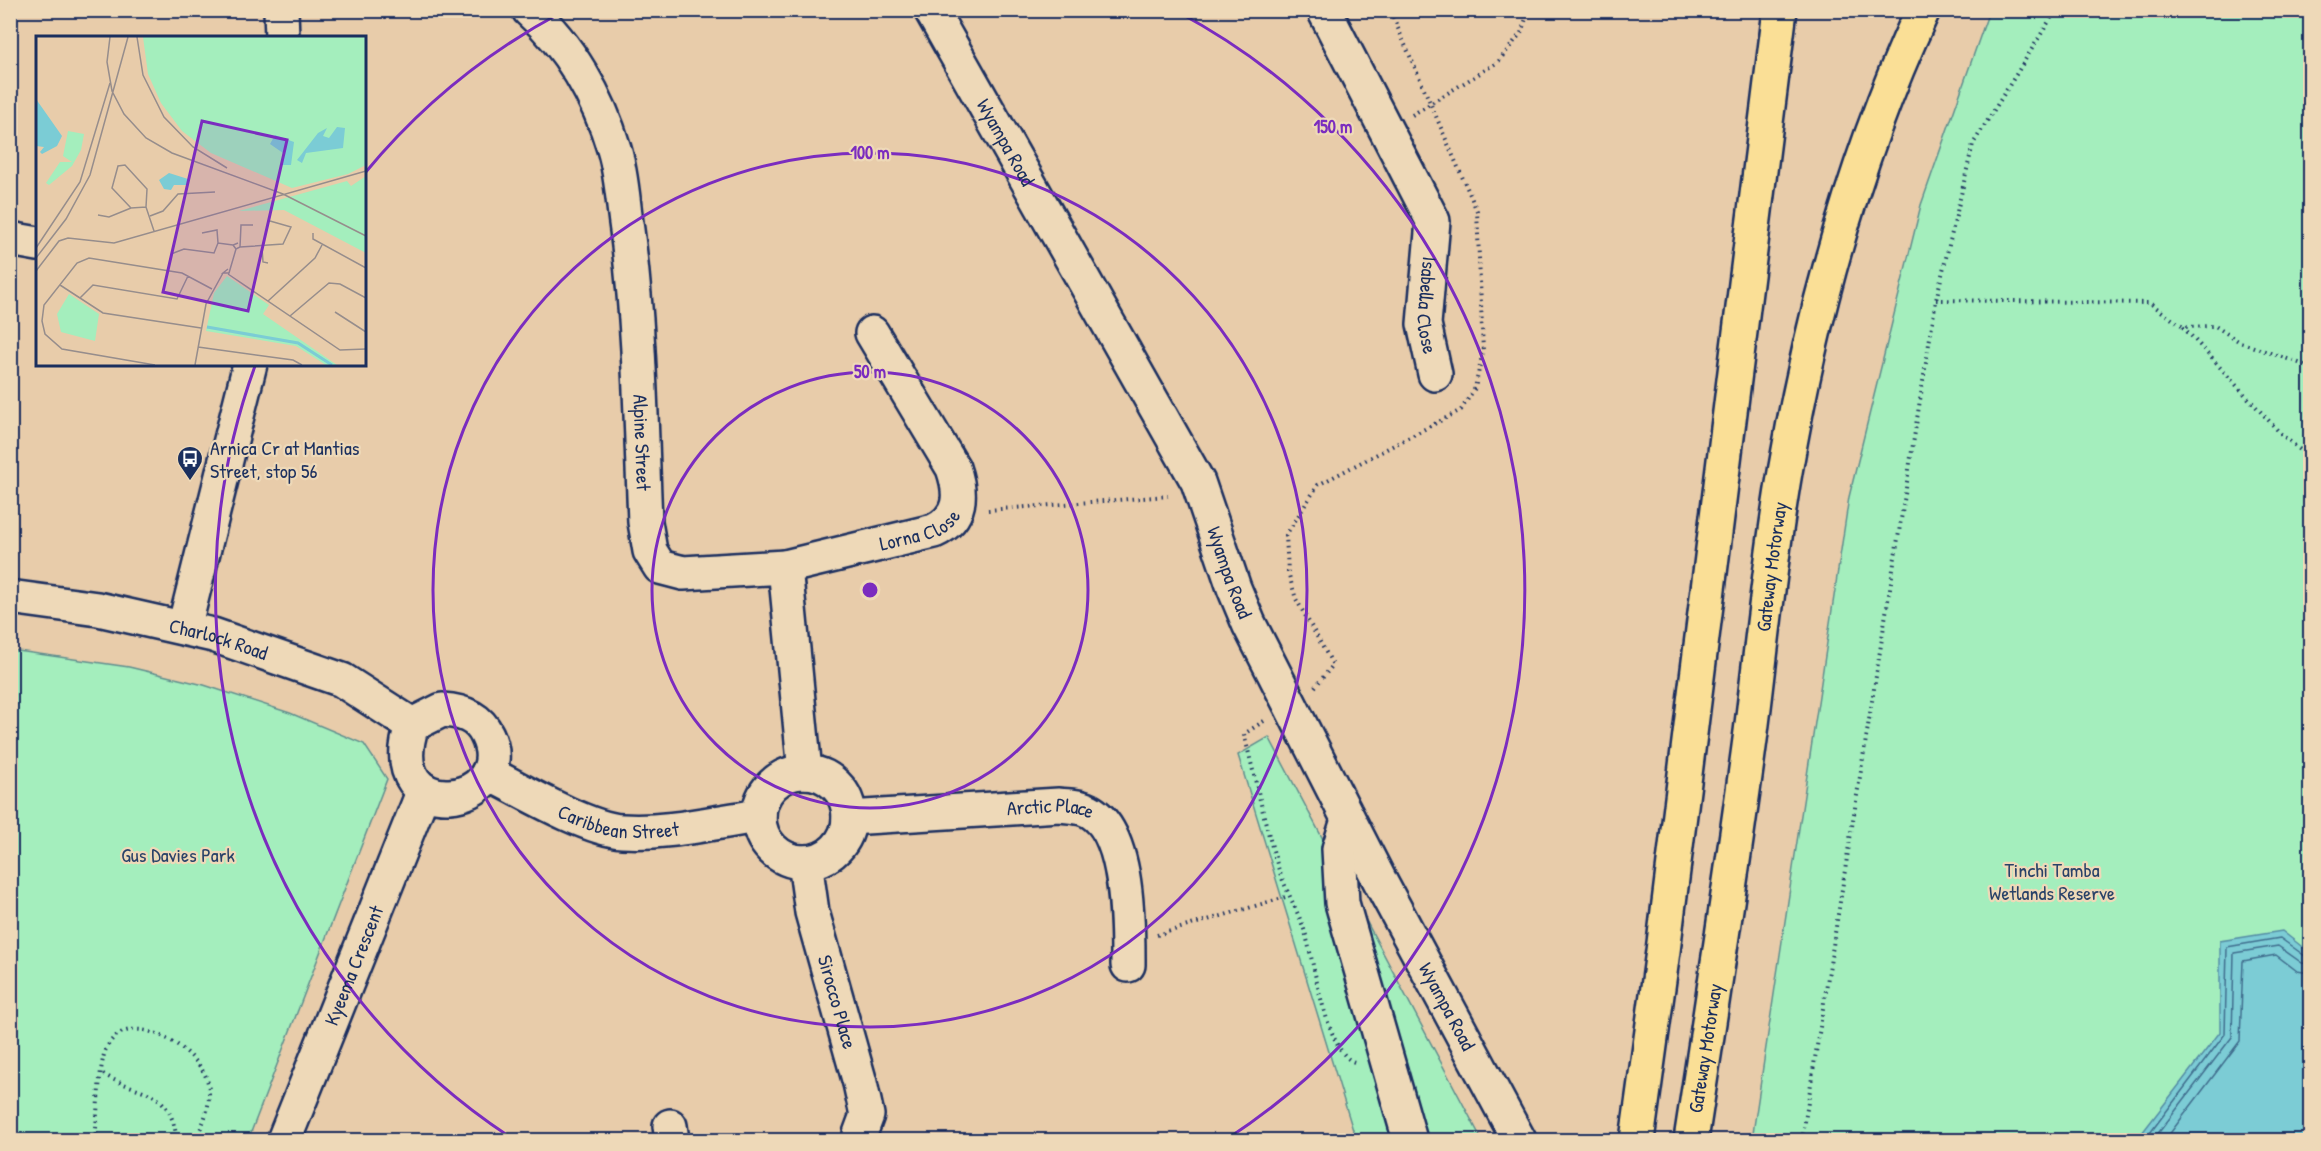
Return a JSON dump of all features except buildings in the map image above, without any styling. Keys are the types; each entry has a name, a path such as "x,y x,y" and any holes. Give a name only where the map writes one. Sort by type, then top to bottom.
{"highway":[{"path":"1637,1140 1662,962 1780,10"},
{"name":"Gateway Motorway","path":"1691,1140 1724,928 1785,474 1803,378 1827,280 1856,181 1903,53 1923,10"}],"street":[{"path":"280,10 282,36"},
{"name":"Alpine Street","path":"530,10 550,28 565,47 600,110 615,150 634,285 645,522 650,551 660,567 683,573 785,567"},
{"name":"Wyampa Road","path":"931,10 1198,482 1234,588 1249,624 1348,820 1519,1140"},
{"name":"Isabella Close","path":"1324,10 1433,221 1424,324 1435,374"},
{"path":"10,239 36,244"},
{"name":"Lorna Close","path":"785,567 934,531 946,526 957,510 960,489 953,468 872,333"},
{"path":"184,628 250,366"},
{"path":"785,567 805,772"},
{"name":"Charlock Road","path":"10,597 98,609 213,635 342,680 412,725"},
{"path":"442,710 457,711 472,717 484,727 490,742 492,757 488,773 477,787 460,796 442,797 424,790 407,768 405,753 412,725 442,710"},
{"path":"805,772 822,776 836,786 846,801 849,818 845,835 836,849 822,858 805,862 788,859 773,851 763,837 759,816 762,801 771,786 787,775 805,772"},
{"name":"Caribbean Street","path":"488,773 585,820 620,831 687,828 759,816"},
{"name":"Kyeema Crescent","path":"284,1140 424,790"},
{"name":"Arctic Place","path":"849,818 1059,805 1084,808 1106,826 1117,847 1123,872 1128,955"},
{"path":"1348,820 1339,849 1342,903 1410,1140"},
{"name":"Sirocco Place","path":"805,862 812,912 867,1115 860,1134 861,1140"}],"path":[{"path":"1385,129 1431,105 1498,63 1521,33 1529,10"},
{"path":"1802,1140 1936,300 1973,144 2056,10"},
{"path":"1936,300 2150,303 2183,327 2282,435 2310,458"},
{"path":"2183,327 2215,326 2240,342 2310,367"},
{"path":"957,510 1012,509 1168,496"},
{"path":"1267,719 1244,734 1277,864 1304,930 1312,970 1341,1051 1350,1061 1358,1062 1385,1056"},
{"path":"1128,955 1289,896"},
{"path":"94,1140 106,1049 120,1032 133,1028 156,1034 194,1058 204,1072 208,1086 207,1111 195,1140"},
{"path":"103,1074 120,1084 148,1090 172,1116 177,1140"}],"green space":[{"name":"Tinchi Tamba Wetlands Reserve","path":"1989,11 2310,11 2310,1140 1752,1140 1849,497 1921,205"},
{"name":"Gus Davies Park","path":"11,650 129,667 204,685 290,713 364,744 387,779 248,1140 11,1140"},
{"path":"1269,737 1482,1140 1356,1140 1238,755"}],"water":[{"path":"2282,931 2310,953 2310,1140 2104,1140 2142,1133 2220,1032 2220,941"}],"place":[{"name":"Arnica Cr at Mantias Street, stop 56","path":"190,482"}]}
